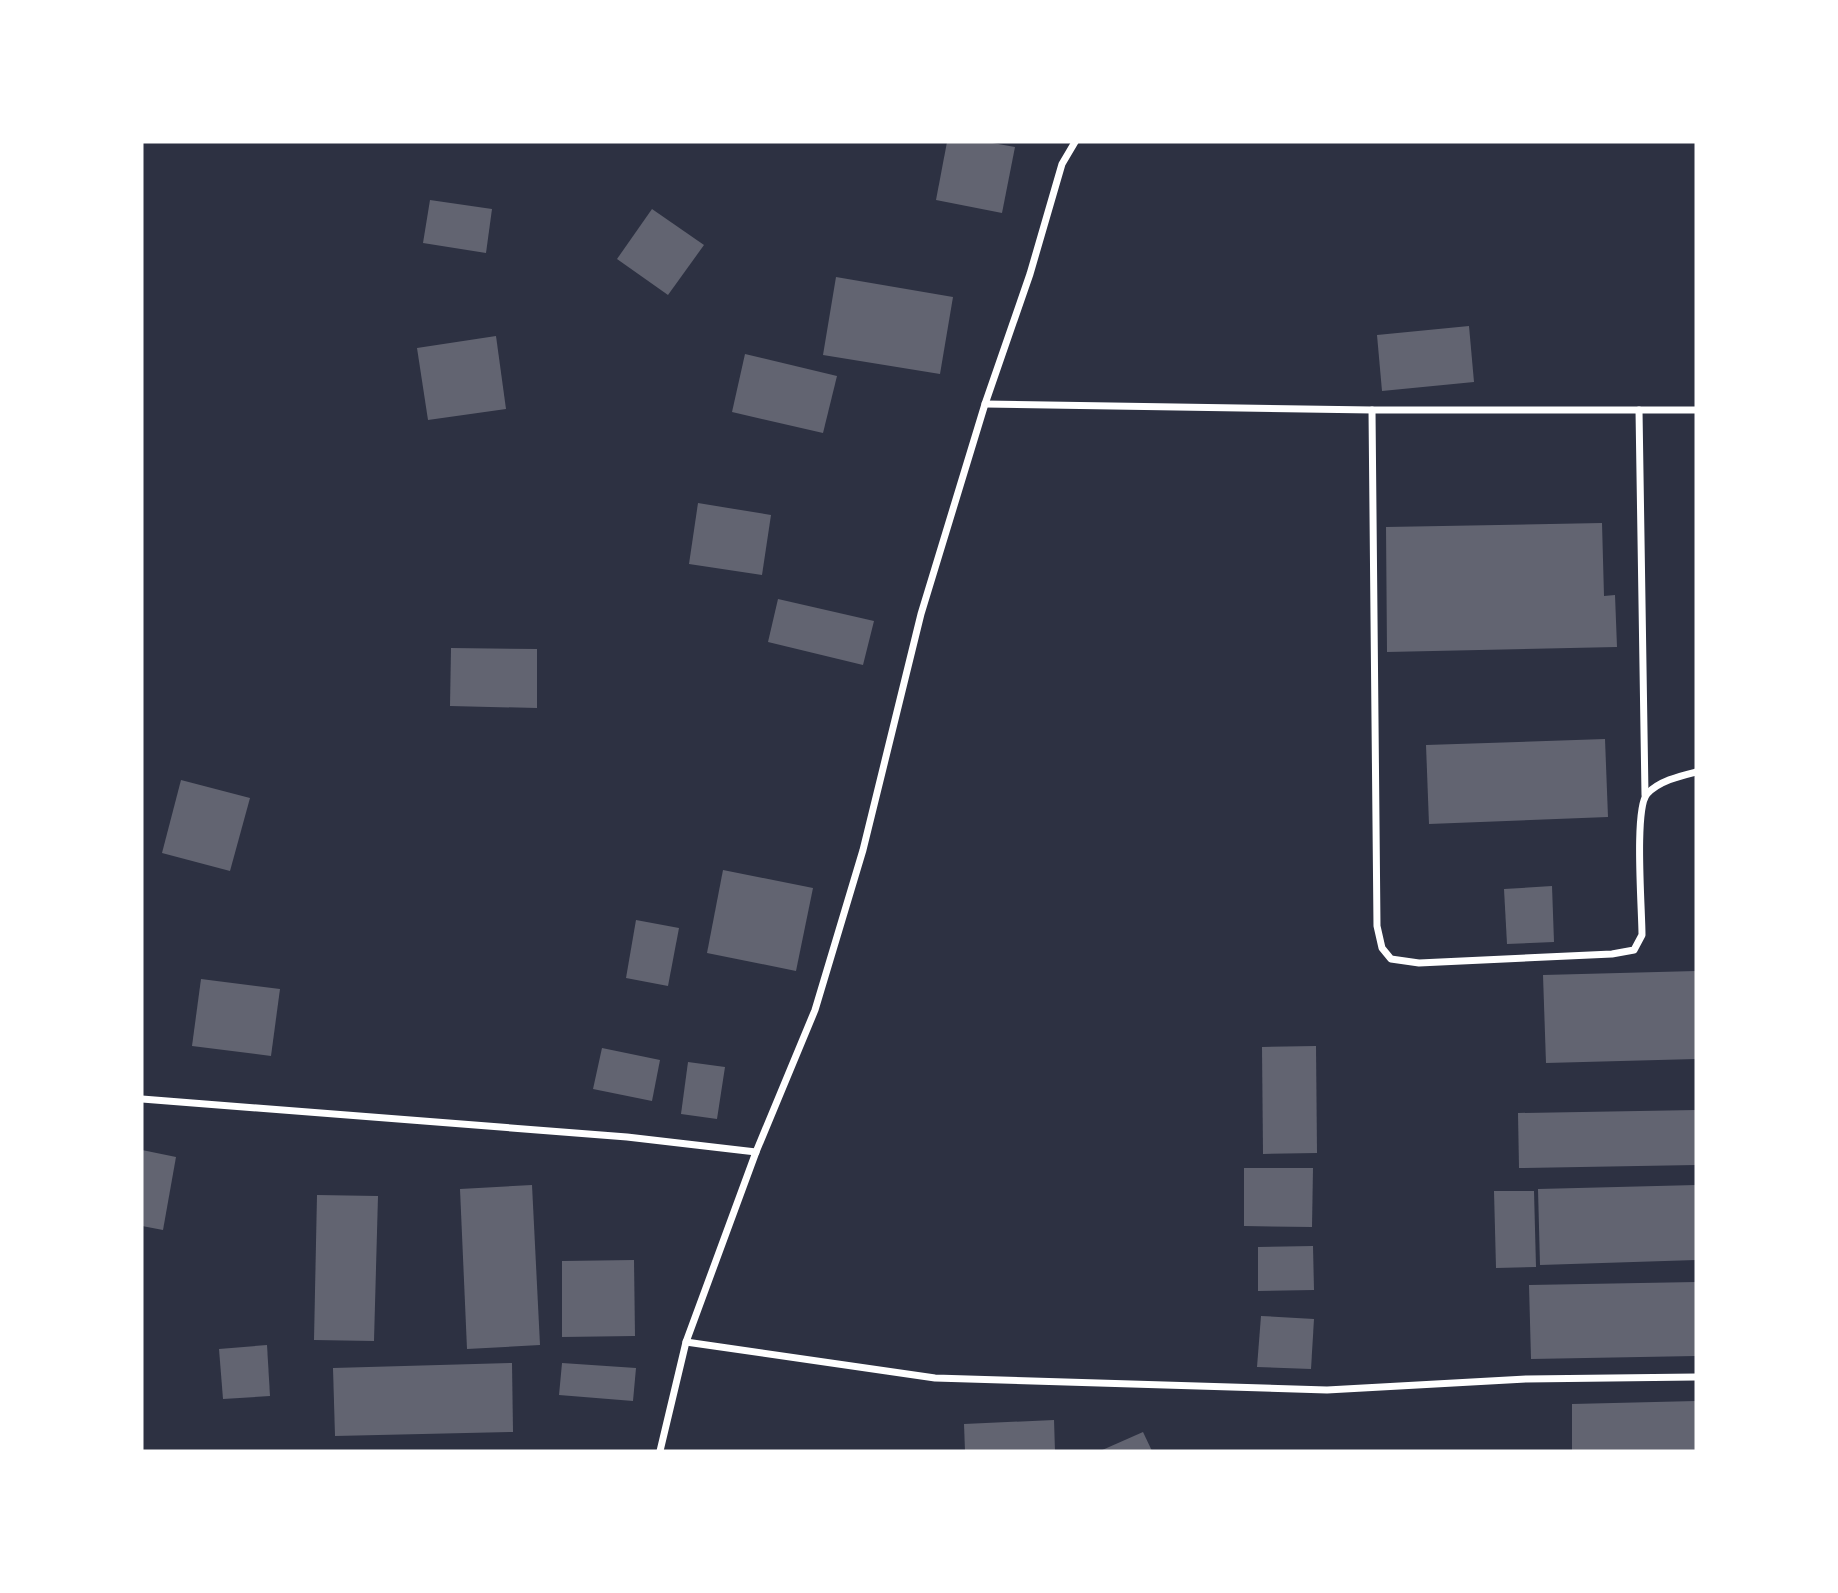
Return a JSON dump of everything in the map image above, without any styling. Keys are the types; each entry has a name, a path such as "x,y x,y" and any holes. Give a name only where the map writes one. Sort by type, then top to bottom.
{"street":[{"path":"660,1451 686,1342 756,1152 815,1010 863,850 921,614 985,404 1030,274 1062,164 1075,142"},
{"path":"985,404 1372,410 1696,410"},
{"path":"1372,410 1377,926 1382,948 1391,959 1419,963 1612,954 1634,950 1642,934 1639,824 1645,795 1639,410"},
{"path":"1645,795 1662,783 1696,772"},
{"path":"142,1099 627,1137 756,1152"},
{"path":"686,1342 935,1378 1327,1390 1527,1379 1696,1377"}],"building":[{"path":"947,142 987,142 1015,147 1002,213 936,200"},
{"path":"430,200 492,209 486,253 423,243"},
{"path":"652,209 704,245 668,295 617,259"},
{"path":"836,277 953,297 940,374 823,355"},
{"path":"1469,326 1474,382 1382,391 1377,335"},
{"path":"496,336 506,409 428,420 417,348"},
{"path":"745,354 837,376 823,433 732,412"},
{"path":"698,503 771,515 762,575 689,564"},
{"path":"1602,523 1604,596 1615,595 1617,647 1387,652 1386,527"},
{"path":"778,599 874,621 863,665 768,642"},
{"path":"451,648 537,649 537,708 450,706"},
{"path":"1605,739 1608,817 1429,824 1426,745"},
{"path":"181,780 250,798 230,871 162,853"},
{"path":"723,870 813,888 796,971 707,953"},
{"path":"1552,886 1554,942 1507,944 1504,889"},
{"path":"636,920 679,928 668,986 626,978"},
{"path":"1696,971 1696,1059 1546,1063 1543,975"},
{"path":"201,979 280,989 271,1056 192,1046"},
{"path":"1316,1046 1317,1153 1263,1154 1262,1047"},
{"path":"602,1048 660,1060 652,1101 593,1089"},
{"path":"688,1062 725,1067 717,1119 681,1114"},
{"path":"1696,1110 1696,1165 1519,1168 1518,1113"},
{"path":"142,1150 176,1157 163,1230 142,1226"},
{"path":"1244,1168 1313,1168 1312,1227 1244,1226"},
{"path":"532,1185 540,1345 467,1349 460,1189"},
{"path":"1696,1185 1696,1260 1540,1265 1538,1189"},
{"path":"1494,1191 1534,1191 1536,1267 1496,1268"},
{"path":"317,1195 378,1196 374,1341 314,1340"},
{"path":"1313,1246 1314,1290 1258,1291 1258,1247"},
{"path":"634,1260 635,1336 562,1337 562,1261"},
{"path":"1696,1282 1696,1356 1531,1359 1529,1285"},
{"path":"1261,1316 1314,1319 1311,1369 1257,1367"},
{"path":"267,1345 270,1396 223,1399 219,1349"},
{"path":"512,1363 513,1432 335,1436 333,1368"},
{"path":"562,1363 636,1368 633,1401 559,1395"},
{"path":"1696,1401 1696,1451 1572,1451 1572,1404"},
{"path":"1054,1420 1055,1451 965,1451 964,1424"},
{"path":"1143,1432 1152,1451 1100,1451"}]}
